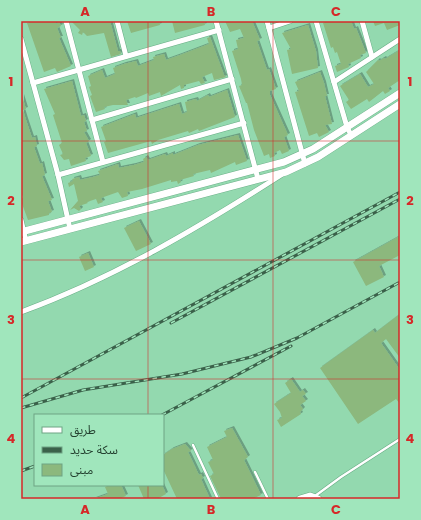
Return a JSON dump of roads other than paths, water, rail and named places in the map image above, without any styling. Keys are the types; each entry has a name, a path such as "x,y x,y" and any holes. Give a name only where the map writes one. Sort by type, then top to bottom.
{"street":[{"path":"66,21 103,162"},
{"path":"117,21 126,56"},
{"path":"216,21 258,179"},
{"path":"267,21 306,164"},
{"path":"268,28 290,21"},
{"path":"316,21 347,127 351,135"},
{"path":"362,21 372,57"},
{"path":"33,83 219,30"},
{"path":"21,39 58,175 70,229"},
{"path":"334,82 400,39"},
{"path":"92,120 232,80"},
{"path":"23,232 284,162 303,154 400,94"},
{"path":"21,220 24,241 286,172 306,164 400,104"},
{"path":"58,175 244,124"},
{"path":"21,312 97,282 161,248 227,210 286,172"},
{"path":"302,498 316,498"}],"lane":[{"path":"316,498 341,476 400,439"},
{"path":"193,445 218,499"},
{"path":"255,472 268,499"}],"railway":[{"path":"21,398 400,192"},
{"path":"171,323 400,199"},
{"path":"21,408 83,390 182,374 251,357 297,338 400,282"},
{"path":"164,414 291,346"},
{"path":"21,471 34,466"}]}
